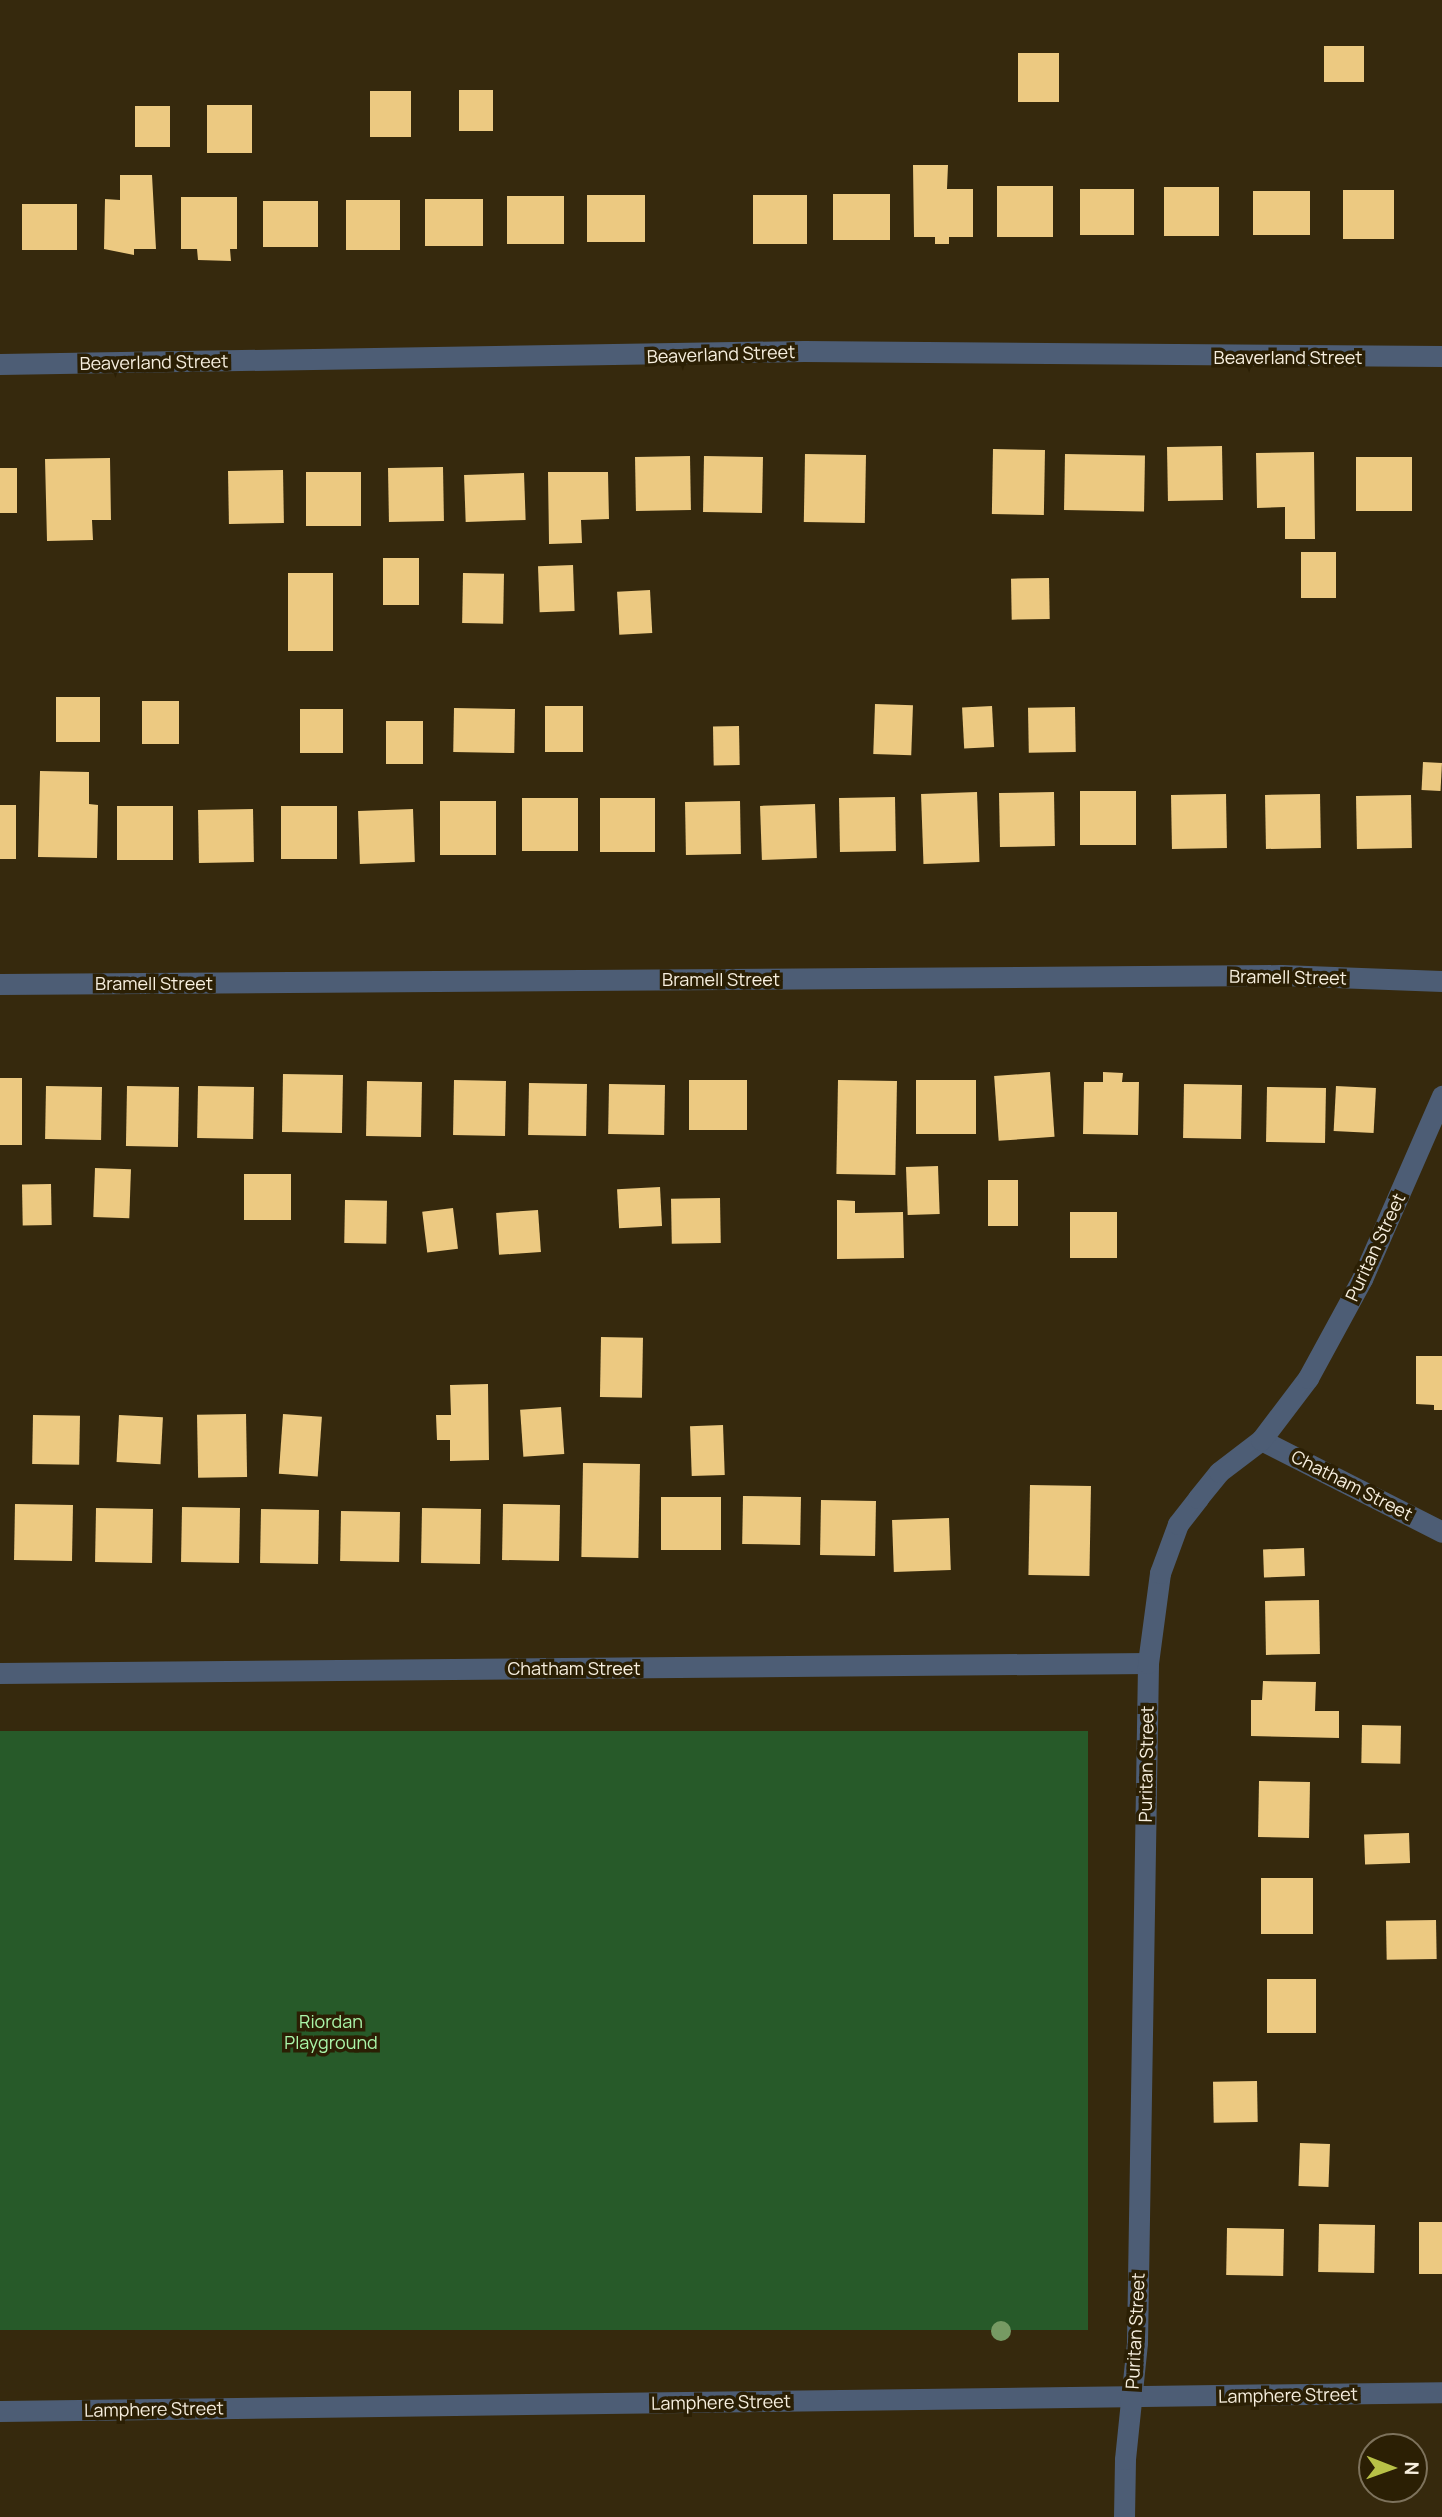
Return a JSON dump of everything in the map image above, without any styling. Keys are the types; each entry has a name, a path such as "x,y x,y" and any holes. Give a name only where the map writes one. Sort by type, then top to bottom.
{"street":[{"name":"Beaverland Street","path":"0,364 804,351 1442,356"},
{"name":"Bramell Street","path":"0,985 1281,975 1442,981"},
{"name":"Puritan Street","path":"1124,2517 1132,2397 1148,1664 1160,1573 1178,1524 1219,1472 1261,1440 1308,1378 1362,1279 1442,1096"},
{"name":"Chatham Street","path":"1261,1440 1442,1532"},
{"name":"Chatham Street","path":"0,1673 1148,1664"},
{"name":"Lamphere Street","path":"0,2411 1442,2392"}],"green space":[{"name":"Riordan Playground","path":"0,1731 1088,1731 1088,2330 0,2330"}],"building":[{"path":"1324,46 1364,46 1364,82 1324,82"},
{"path":"1018,53 1059,53 1059,102 1018,102"},
{"path":"459,90 493,90 493,131 459,131"},
{"path":"370,91 411,91 411,137 370,137"},
{"path":"207,105 252,105 252,153 207,153"},
{"path":"135,106 170,106 170,147 135,147"},
{"path":"913,165 948,165 947,189 973,189 973,237 949,237 949,244 935,244 935,237 914,237"},
{"path":"120,175 152,175 156,249 134,249 134,255 104,249 105,199 120,200"},
{"path":"997,186 1053,186 1053,237 997,237"},
{"path":"1164,187 1219,187 1219,236 1164,236"},
{"path":"1080,189 1134,189 1134,235 1080,235"},
{"path":"1343,190 1394,190 1394,239 1343,239"},
{"path":"1253,191 1310,191 1310,235 1253,235"},
{"path":"833,194 890,194 890,240 833,240"},
{"path":"587,195 645,195 645,242 587,242"},
{"path":"753,195 807,195 807,244 753,244"},
{"path":"507,196 564,196 564,244 507,244"},
{"path":"181,197 237,197 237,249 230,249 231,261 198,260 197,249 181,249"},
{"path":"425,199 483,199 483,246 425,246"},
{"path":"346,200 400,200 400,250 346,250"},
{"path":"263,201 318,201 318,247 263,247"},
{"path":"22,204 77,204 77,250 22,250"},
{"path":"1222,446 1223,500 1168,501 1167,447"},
{"path":"993,449 1045,450 1044,515 992,514"},
{"path":"1314,452 1315,539 1285,539 1285,507 1257,508 1256,453"},
{"path":"805,454 866,455 865,523 804,522"},
{"path":"1065,454 1145,455 1144,511 1064,510"},
{"path":"690,456 691,510 636,511 635,457"},
{"path":"704,456 763,457 762,513 703,512"},
{"path":"1356,457 1412,457 1412,511 1356,511"},
{"path":"110,458 111,520 92,520 93,540 47,541 45,459"},
{"path":"443,467 444,521 389,522 388,468"},
{"path":"0,468 17,468 17,513 0,513"},
{"path":"283,470 284,523 229,524 228,471"},
{"path":"306,472 361,472 361,526 306,526"},
{"path":"548,472 608,472 609,519 581,520 582,543 549,544"},
{"path":"524,473 526,520 466,522 464,475"},
{"path":"1301,552 1336,552 1336,598 1301,598"},
{"path":"383,558 419,558 419,605 383,605"},
{"path":"573,565 575,611 540,612 538,566"},
{"path":"288,573 333,573 333,651 288,651"},
{"path":"463,573 504,574 503,624 462,623"},
{"path":"1049,578 1050,619 1012,620 1011,579"},
{"path":"650,590 652,633 619,635 617,592"},
{"path":"56,697 100,697 100,742 56,742"},
{"path":"142,701 179,701 179,744 142,744"},
{"path":"875,704 913,705 911,755 873,754"},
{"path":"545,706 583,706 583,752 545,752"},
{"path":"992,706 994,747 964,749 962,708"},
{"path":"1075,707 1076,752 1029,753 1028,708"},
{"path":"454,708 515,709 514,753 453,752"},
{"path":"300,709 343,709 343,753 300,753"},
{"path":"386,721 423,721 423,764 386,764"},
{"path":"713,726 739,726 740,765 714,765"},
{"path":"1423,762 1442,763 1441,791 1422,790"},
{"path":"40,771 89,772 89,804 98,805 97,858 38,857"},
{"path":"1080,791 1136,791 1136,845 1080,845"},
{"path":"977,792 979,862 923,864 921,794"},
{"path":"1054,792 1055,846 1000,847 999,793"},
{"path":"1226,794 1227,848 1172,849 1171,795"},
{"path":"1320,794 1321,848 1266,849 1265,795"},
{"path":"1411,795 1412,848 1357,849 1356,796"},
{"path":"895,797 896,851 840,852 839,798"},
{"path":"522,798 578,798 578,851 522,851"},
{"path":"600,798 655,798 655,852 600,852"},
{"path":"440,801 496,801 496,855 440,855"},
{"path":"740,801 741,854 686,855 685,802"},
{"path":"815,804 817,858 762,860 760,806"},
{"path":"0,805 16,805 16,859 0,859"},
{"path":"117,806 173,806 173,860 117,860"},
{"path":"281,806 337,806 337,859 281,859"},
{"path":"253,809 254,862 199,863 198,810"},
{"path":"413,809 415,862 360,864 358,811"},
{"path":"1050,1072 1055,1137 999,1141 994,1076"},
{"path":"1103,1072 1123,1073 1122,1082 1139,1082 1138,1135 1083,1134 1084,1082 1103,1082"},
{"path":"283,1074 343,1075 342,1133 282,1132"},
{"path":"0,1078 22,1078 22,1145 0,1145"},
{"path":"454,1080 506,1081 505,1136 453,1135"},
{"path":"689,1080 747,1080 747,1130 689,1130"},
{"path":"838,1080 897,1081 895,1175 836,1174"},
{"path":"916,1080 976,1080 976,1134 916,1134"},
{"path":"367,1081 422,1082 421,1137 366,1136"},
{"path":"529,1083 587,1084 586,1136 528,1135"},
{"path":"609,1084 665,1085 664,1135 608,1134"},
{"path":"1184,1084 1242,1085 1241,1139 1183,1138"},
{"path":"46,1086 102,1087 101,1140 45,1139"},
{"path":"127,1086 179,1087 178,1147 126,1146"},
{"path":"198,1086 254,1087 253,1139 197,1138"},
{"path":"1336,1086 1376,1088 1374,1133 1334,1131"},
{"path":"1267,1087 1326,1088 1325,1143 1266,1142"},
{"path":"938,1166 940,1214 908,1215 906,1167"},
{"path":"95,1168 131,1169 129,1218 93,1217"},
{"path":"244,1174 291,1174 291,1220 244,1220"},
{"path":"988,1180 1018,1180 1018,1226 988,1226"},
{"path":"51,1184 52,1225 23,1225 22,1185"},
{"path":"660,1187 662,1226 619,1228 617,1189"},
{"path":"720,1198 721,1243 672,1244 671,1199"},
{"path":"345,1200 387,1201 386,1244 344,1243"},
{"path":"837,1200 855,1201 855,1213 903,1212 904,1258 837,1259"},
{"path":"453,1208 458,1249 427,1252 422,1212"},
{"path":"538,1210 541,1252 499,1255 496,1213"},
{"path":"1070,1212 1117,1212 1117,1258 1070,1258"},
{"path":"601,1337 643,1338 642,1398 600,1397"},
{"path":"1416,1356 1442,1356 1442,1410 1434,1410 1434,1405 1416,1404"},
{"path":"488,1384 489,1460 450,1461 450,1440 437,1440 436,1415 451,1415 450,1385"},
{"path":"561,1407 564,1454 523,1457 520,1410"},
{"path":"246,1414 247,1477 198,1478 197,1415"},
{"path":"283,1414 322,1417 318,1477 279,1474"},
{"path":"33,1415 80,1416 79,1465 32,1464"},
{"path":"119,1415 163,1417 160,1464 117,1462"},
{"path":"723,1425 725,1475 692,1476 690,1426"},
{"path":"583,1463 640,1464 638,1558 581,1557"},
{"path":"1030,1485 1091,1486 1089,1576 1028,1575"},
{"path":"743,1496 801,1497 800,1545 742,1544"},
{"path":"661,1497 721,1497 721,1550 661,1550"},
{"path":"821,1500 876,1501 875,1556 820,1555"},
{"path":"15,1504 73,1505 72,1561 14,1560"},
{"path":"503,1504 560,1505 559,1561 502,1560"},
{"path":"182,1507 240,1508 239,1563 181,1562"},
{"path":"96,1508 153,1509 152,1563 95,1562"},
{"path":"422,1508 481,1509 480,1564 421,1563"},
{"path":"261,1509 319,1510 318,1564 260,1563"},
{"path":"341,1511 400,1512 399,1562 340,1561"},
{"path":"949,1518 951,1570 894,1572 892,1520"},
{"path":"1304,1548 1305,1576 1264,1577 1263,1549"},
{"path":"1319,1600 1320,1654 1266,1655 1265,1601"},
{"path":"1263,1681 1316,1682 1315,1711 1339,1711 1339,1738 1251,1736 1251,1700 1262,1700"},
{"path":"1362,1725 1401,1726 1400,1764 1361,1763"},
{"path":"1259,1781 1310,1782 1309,1838 1258,1837"},
{"path":"1409,1833 1410,1863 1365,1865 1364,1835"},
{"path":"1261,1878 1313,1878 1313,1934 1261,1934"},
{"path":"1436,1920 1437,1959 1387,1960 1386,1921"},
{"path":"1267,1979 1316,1979 1316,2033 1267,2033"},
{"path":"1257,2081 1258,2122 1214,2123 1213,2082"},
{"path":"1300,2143 1330,2144 1328,2187 1298,2186"},
{"path":"1419,2222 1442,2222 1442,2274 1419,2274"},
{"path":"1319,2224 1375,2225 1374,2273 1318,2272"},
{"path":"1227,2228 1284,2229 1283,2276 1226,2275"}]}
